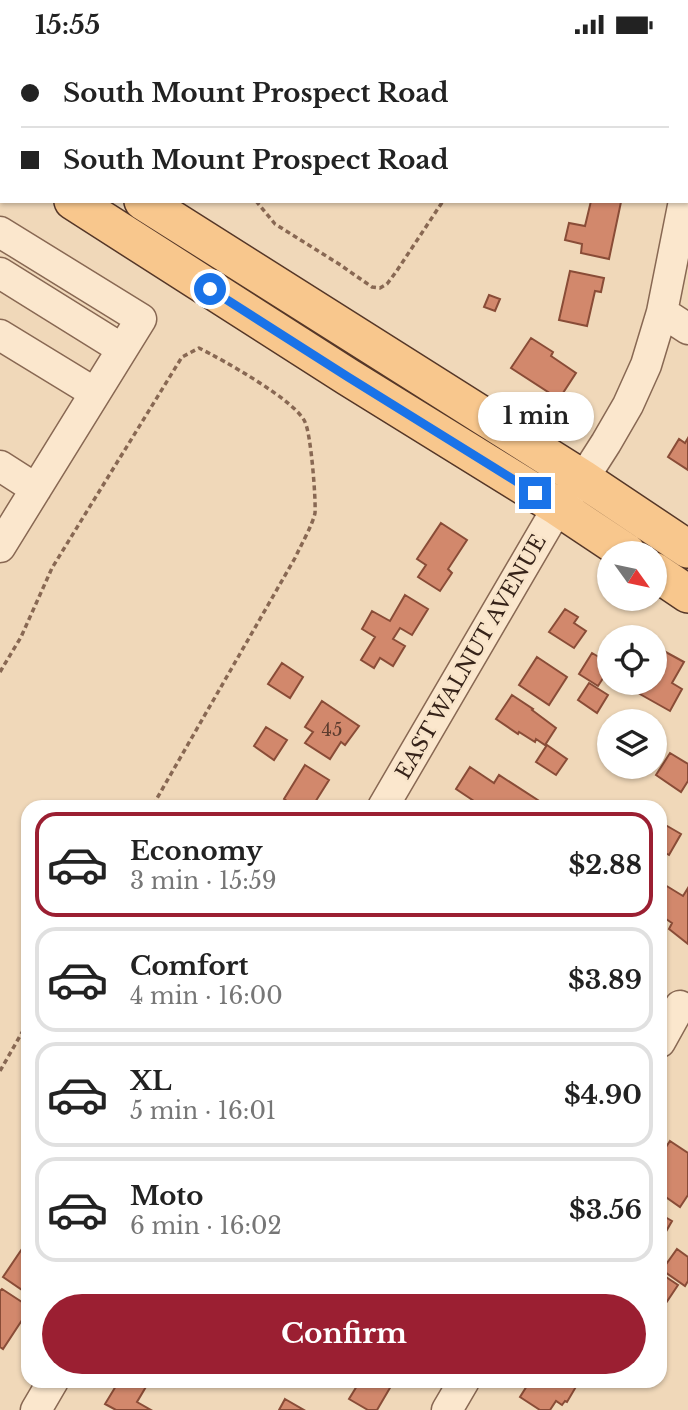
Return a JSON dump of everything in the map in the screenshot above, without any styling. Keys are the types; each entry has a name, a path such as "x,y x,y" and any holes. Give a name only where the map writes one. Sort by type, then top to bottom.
{"main road":[{"path":"76,203 609,541"},
{"path":"146,203 583,479 688,549"},
{"path":"667,580 688,594"}],"street":[{"name":"EAST WALNUT AVENUE","path":"387,800 558,507 583,479 628,405 646,365 662,312 684,203"},
{"path":"0,232 141,319 0,547"},
{"path":"0,273 122,349"},
{"path":"662,312 688,329"},
{"path":"0,335 95,393"},
{"path":"0,466 36,489"},
{"path":"667,1025 676,1003"},
{"path":"36,1410 49,1388"},
{"path":"447,1410 460,1388"}],"path":[{"path":"258,203 275,224 372,288 380,288 387,284 396,272 442,203"},
{"path":"0,672 21,637 52,568 182,357 199,348 223,359 293,406 306,422 313,462 315,515 295,558 156,800"},
{"path":"0,1071 21,1034"}],"building":[{"path":"591,203 621,203 609,259 581,253 582,244 565,240 569,223 585,226"},
{"path":"570,271 604,278 601,292 595,291 587,326 559,320"},
{"path":"489,295 500,299 495,311 484,307"},
{"path":"531,338 553,352 551,356 576,373 559,399 511,368"},
{"path":"688,438 688,470 668,457 679,439 685,443"},
{"path":"441,523 467,540 448,569 452,573 440,591 418,577 426,565 417,559"},
{"path":"405,595 428,609 412,635 400,628 393,639 405,646 393,666 380,658 374,668 361,660 375,637 362,629 372,611 390,621"},
{"path":"565,609 578,617 574,623 586,631 574,648 549,632"},
{"path":"592,653 597,656 597,685 579,674"},
{"path":"667,653 684,662 672,683 682,689 670,711 642,695 667,695"},
{"path":"537,657 567,677 549,705 519,685"},
{"path":"282,663 303,677 290,698 268,684"},
{"path":"589,683 597,688 597,695 608,695 597,713 578,700"},
{"path":"512,695 556,728 545,745 519,732 518,734 496,719"},
{"path":"322,701 359,726 345,745 341,742 330,759 305,743 313,732 305,727"},
{"path":"266,727 287,740 274,760 254,746"},
{"path":"547,745 567,759 556,775 536,762"},
{"path":"670,753 688,764 688,781 681,792 662,779 667,779 667,758"},
{"path":"305,765 329,780 316,800 284,799"},
{"path":"470,767 494,783 499,775 538,800 472,800 456,789"},
{"path":"667,826 681,834 669,855 667,854"},
{"path":"667,886 683,896 688,888 688,944 669,929 672,923 667,920"},
{"path":"670,1141 688,1153 688,1195 680,1207 667,1198 667,1146"},
{"path":"677,1249 688,1257 688,1281 685,1286 667,1273 667,1263"},
{"path":"21,1250 21,1289 3,1277"},
{"path":"667,1278 678,1285 667,1302"},
{"path":"2,1289 21,1301 21,1322 3,1349 0,1347"},
{"path":"115,1388 145,1388 137,1402 151,1410 116,1410 105,1404"},
{"path":"356,1388 390,1388 377,1410 368,1410 349,1399"},
{"path":"526,1388 575,1388 567,1402 562,1405 556,1401 550,1410 540,1410 520,1397"},
{"path":"285,1399 304,1410 279,1410"}],"route":[{"path":"210,289 535,493"}]}
